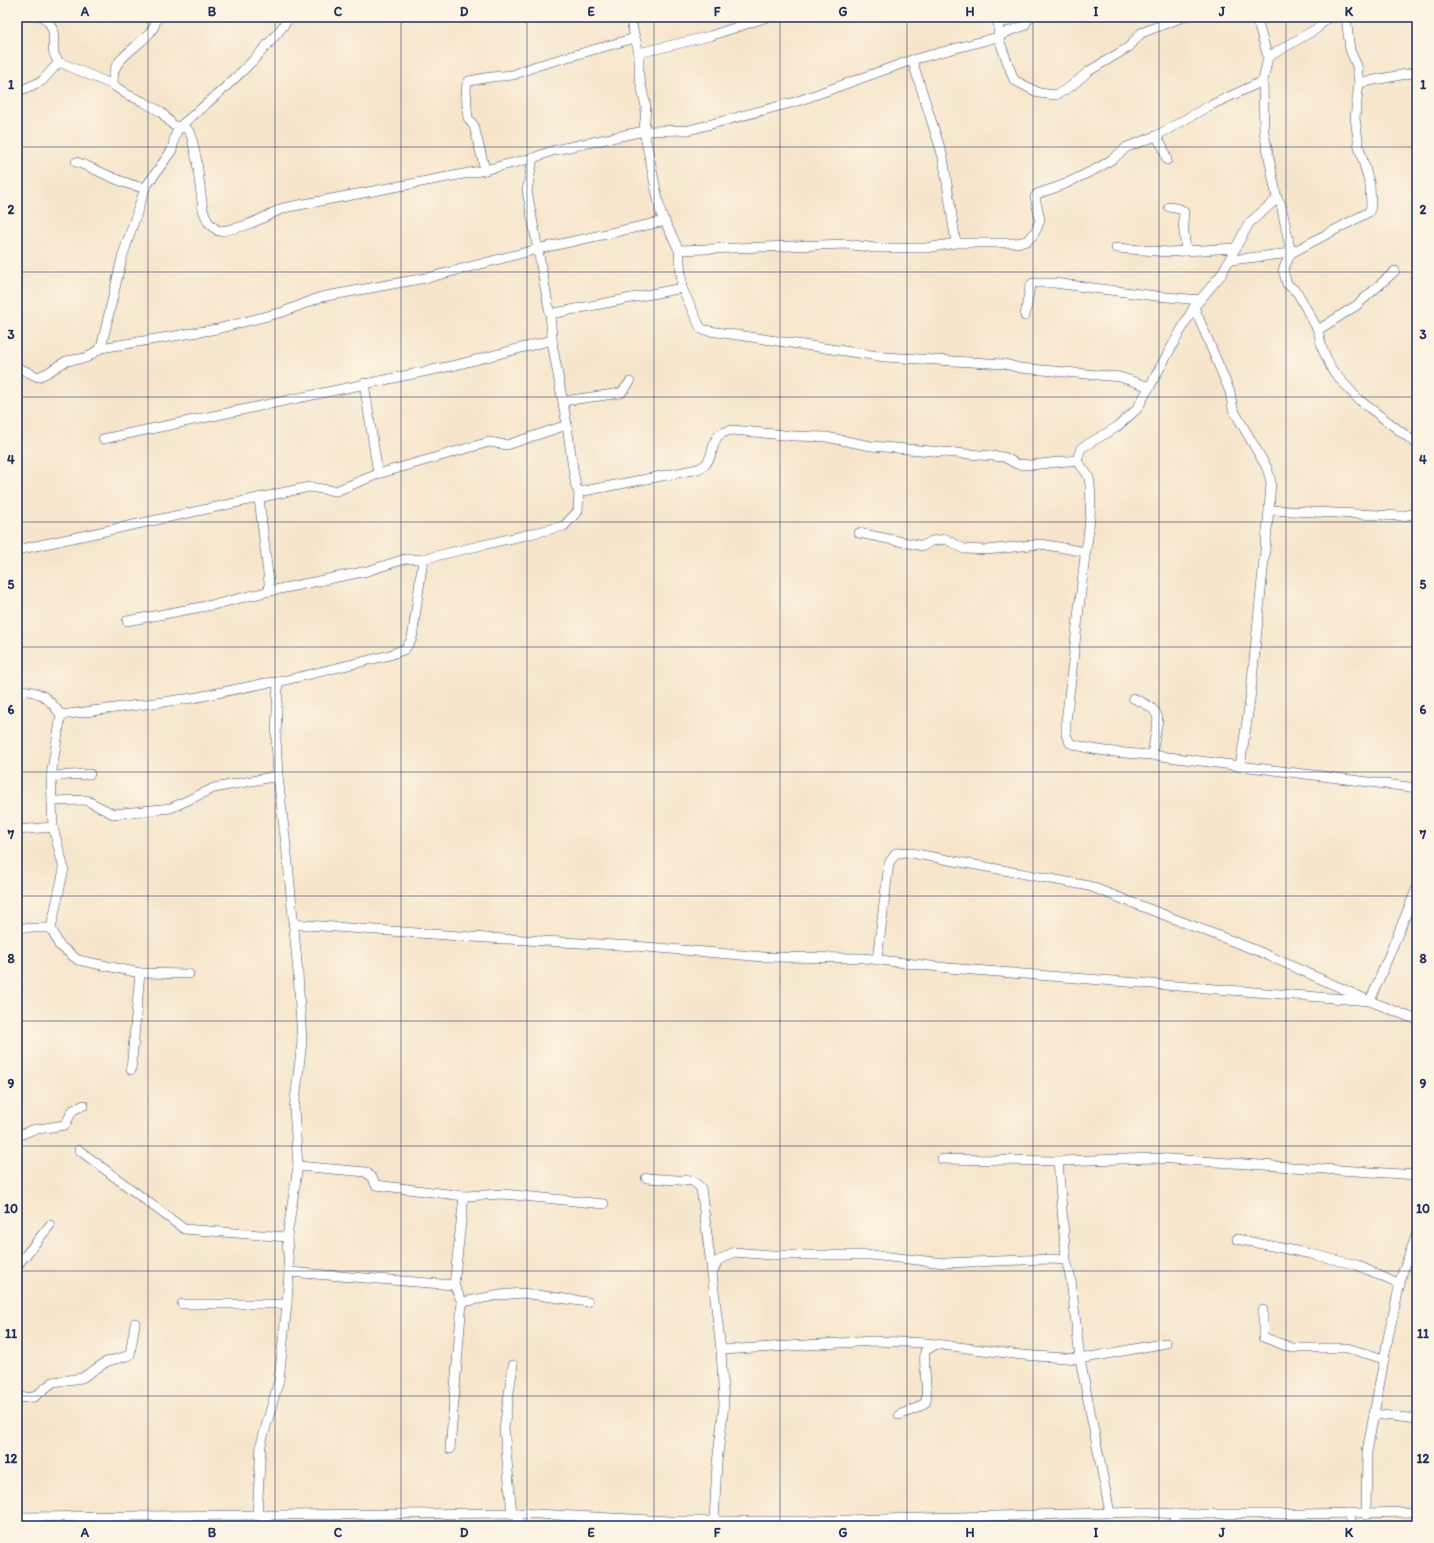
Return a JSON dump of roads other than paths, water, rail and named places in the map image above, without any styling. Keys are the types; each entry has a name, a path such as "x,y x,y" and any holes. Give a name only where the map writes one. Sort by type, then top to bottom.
{"street":[{"path":"43,17 51,23 53,27 53,52 59,62 113,85 128,95 161,112 173,125 186,128 190,134 197,162 203,210 208,222 218,231 234,230 253,223 284,208 485,170 533,158 555,150 644,131 689,130 798,101 912,60 998,36 1024,26 1030,17"},
{"path":"113,85 115,69 120,60 136,45 144,41 154,25 156,17"},
{"path":"101,348 122,258 146,188 172,150 175,136 179,127 222,92 277,35 290,17"},
{"path":"630,17 639,53 639,76 646,108 644,131 661,214 679,250 682,288 701,328 710,331 885,357 1005,364 1020,368 1120,377 1150,387"},
{"path":"639,53 710,36 767,17"},
{"path":"999,17 998,36 1014,80 1039,93 1056,95 1070,87 1089,71 1129,47 1141,33 1182,17"},
{"path":"1256,17 1268,57 1263,81 1264,132 1277,199 1281,204 1291,253 1283,270 1287,284 1297,292 1318,330 1322,348 1332,370 1338,378 1358,399 1417,444"},
{"path":"1268,57 1316,29 1328,17"},
{"path":"1231,260 1291,253 1369,212 1371,207 1370,186 1359,147 1355,118 1359,83 1357,66 1350,50 1346,17"},
{"path":"485,170 474,126 470,122 468,113 466,87 469,81 513,75 536,66 635,38"},
{"path":"912,60 943,157 956,243"},
{"path":"17,92 42,81 59,62"},
{"path":"1359,83 1417,72"},
{"path":"679,250 846,244 875,248 926,248 956,243 1016,243 1027,241 1034,234 1040,220 1035,197 1038,194 1063,185 1100,167 1127,147 1156,136 1207,107 1263,81"},
{"path":"1156,136 1163,147 1167,160"},
{"path":"127,621 217,604 270,591 367,571 405,559 423,559 564,526 572,519 578,511 579,492 576,487 552,340 550,314 527,191 533,158"},
{"path":"76,162 115,180 146,188"},
{"path":"1077,460 1081,448 1116,427 1137,409 1197,303 1221,275 1231,260 1249,224 1277,199"},
{"path":"1168,207 1180,209 1184,212 1183,222 1186,251"},
{"path":"17,367 38,377 48,373 66,361 86,358 101,348 217,330 283,312 321,297 431,277 538,250 665,221"},
{"path":"1116,248 1168,252 1236,248"},
{"path":"1318,330 1357,305 1395,271"},
{"path":"1025,316 1030,286 1033,283 1054,283 1156,296 1197,303"},
{"path":"550,314 682,288"},
{"path":"1197,303 1230,392 1233,409 1267,468 1271,482 1250,700 1240,767"},
{"path":"103,439 364,383 456,365 552,340"},
{"path":"563,401 621,393 630,382"},
{"path":"364,383 378,474"},
{"path":"17,550 308,487 336,491 378,474 489,442 507,445 567,425"},
{"path":"579,492 698,469 706,464 716,437 724,431 733,430 794,436 826,437 871,446 1004,457 1017,464 1031,465 1077,460"},
{"path":"1077,460 1089,477 1090,496 1088,540 1066,722 1066,735 1070,743 1082,748 1152,755 1417,788"},
{"path":"259,498 270,591"},
{"path":"1269,510 1395,515 1417,513"},
{"path":"859,533 923,546 932,541 946,539 964,549 987,550 1041,544 1086,552"},
{"path":"61,715 192,698 278,682 390,655 405,649 412,639 423,559"},
{"path":"263,1526 260,1516 261,1444 279,1380 287,1304 290,1272 287,1237 298,1166 294,1109 302,1042 288,863 278,776 276,739 278,682"},
{"path":"17,690 33,691 49,700 61,715 51,776 53,827 64,869 50,928 59,945 78,960 140,973 189,974"},
{"path":"1133,698 1157,713 1158,719 1152,755"},
{"path":"51,776 90,774"},
{"path":"52,801 86,800 113,814 172,808 214,788 278,776"},
{"path":"17,830 53,827"},
{"path":"877,960 889,863 896,853 906,852 1089,886 1258,951 1370,1001 1417,1020"},
{"path":"1370,1001 1417,888"},
{"path":"293,924 487,938 635,946 764,957 863,958 948,968 1370,1001"},
{"path":"17,928 50,928"},
{"path":"131,1070 140,973"},
{"path":"17,1136 32,1130 65,1125 73,1110 84,1105"},
{"path":"80,1150 184,1229 287,1237"},
{"path":"942,1159 1058,1161 1155,1158 1417,1175"},
{"path":"1058,1161 1066,1260 1071,1280 1080,1359 1110,1513"},
{"path":"298,1166 366,1172 376,1185 464,1196 503,1194 604,1204"},
{"path":"646,1178 693,1181 701,1188 721,1350 724,1405 717,1463 716,1524"},
{"path":"450,1449 462,1302 454,1285 464,1196"},
{"path":"17,1266 50,1225"},
{"path":"1366,1514 1367,1452 1384,1359 1402,1274 1417,1233"},
{"path":"1237,1240 1311,1254 1357,1265 1400,1285"},
{"path":"712,1273 718,1261 734,1252 771,1255 871,1255 945,1264 1050,1259 1066,1260"},
{"path":"290,1272 454,1285"},
{"path":"462,1302 500,1295 522,1293 588,1302"},
{"path":"182,1304 287,1304"},
{"path":"1263,1310 1263,1337 1292,1348 1347,1348 1384,1359"},
{"path":"17,1398 34,1397 53,1382 82,1378 106,1362 130,1355 135,1323"},
{"path":"721,1350 874,1341 936,1344 1022,1355 1080,1359 1166,1343"},
{"path":"899,1415 917,1408 926,1402 928,1390 924,1365 925,1351 936,1344"},
{"path":"513,1365 504,1428 515,1514 518,1526"},
{"path":"1374,1414 1417,1419"},
{"path":"17,1517 515,1514 716,1524 808,1521 932,1521 1146,1512 1175,1514 1366,1514 1417,1512"},
{"path":"1348,1513 1351,1526"},
{"path":"1174,1526 1175,1514"}]}
